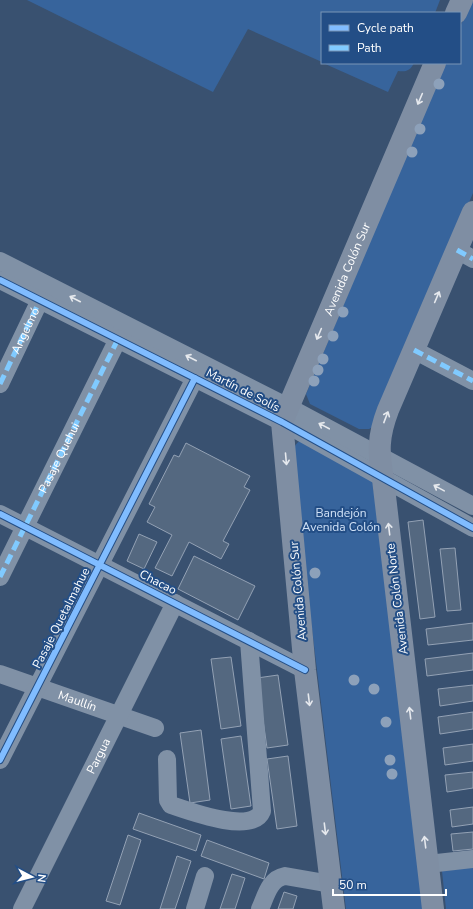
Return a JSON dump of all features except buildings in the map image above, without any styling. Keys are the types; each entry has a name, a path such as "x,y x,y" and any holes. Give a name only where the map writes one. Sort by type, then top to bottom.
{"main road":[{"name":"Avenida Colón Sur","path":"334,909 305,670 285,415 435,64"},
{"name":"Avenida Colón Norte","path":"433,909 379,455 384,421 414,350 465,255 473,212"}],"street":[{"name":"Martín de Solís","path":"0,261 285,415 383,480 473,528"},
{"name":"Martín de Solís","path":"0,280 195,378 379,455 473,506"},
{"name":"Angelmó","path":"0,384 40,300"},
{"name":"Pasaje Quehui","path":"0,577 118,339"},
{"path":"414,350 473,381"},
{"name":"Pasaje Quetalmahue","path":"0,760 195,378"},
{"name":"Chacao","path":"0,514 305,670"},
{"name":"Pargua","path":"22,909 175,603"},
{"path":"167,759 168,800 171,805 224,821 255,820 260,817 262,811 249,641"},
{"name":"Maullín","path":"0,674 155,728"},
{"path":"428,864 473,859"},
{"path":"195,909 205,876"},
{"path":"260,909 272,883 277,877 285,876 331,884"}],"green space":[{"path":"27,0 440,0 435,12 321,12 321,62 248,29 213,92"},
{"path":"473,0 473,193 378,417 373,427 369,429 359,429 310,404 306,394 445,64 461,64 461,25"},
{"path":"325,64 413,64 408,70 398,71 388,92"},
{"name":"Bandejón Avenida Colón","path":"302,440 372,477 428,909 346,909 292,464 296,444"},
{"path":"473,867 473,909 446,909 442,871"}],"marked path":[{"path":"457,250 473,259"},
{"path":"0,384 40,300"},
{"path":"0,577 118,339"},
{"path":"414,350 473,381"}],"cycle path":[{"path":"0,280 282,422 473,528"},
{"path":"0,760 195,378"},
{"path":"0,514 305,670"}]}
